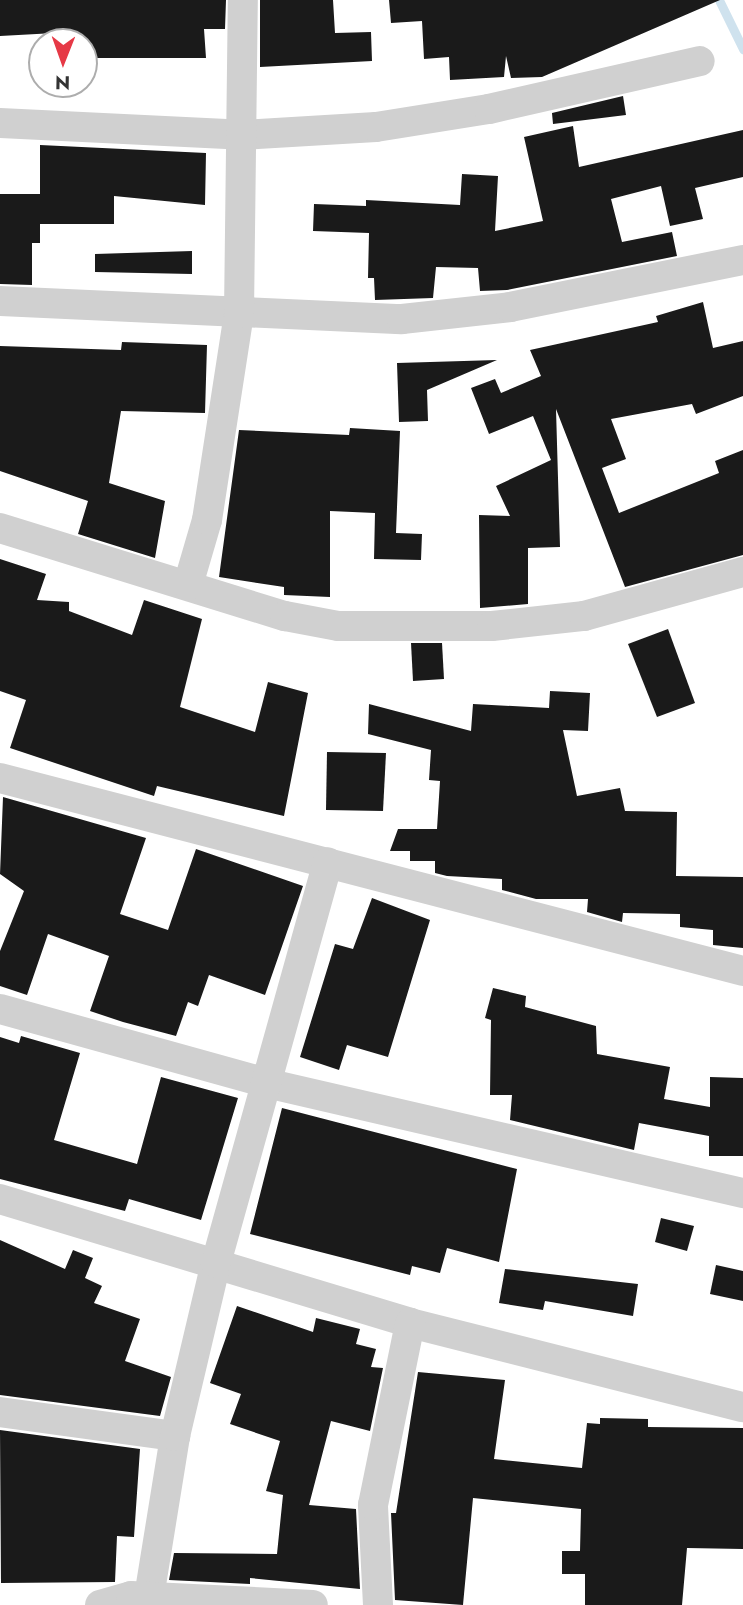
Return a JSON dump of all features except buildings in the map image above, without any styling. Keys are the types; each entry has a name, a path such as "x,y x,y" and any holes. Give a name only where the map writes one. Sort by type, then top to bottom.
{"street":[{"path":"188,585 207,520 239,313 243,0"},
{"path":"0,123 242,135 376,127 476,111 700,61"},
{"path":"0,301 402,319 510,307 743,260"},
{"path":"0,528 285,616 404,629 584,616 743,572"},
{"path":"0,778 743,971"},
{"path":"149,1597 175,1436 216,1263 328,862"},
{"path":"0,1009 266,1083 743,1193"},
{"path":"0,1199 410,1324 743,1408"},
{"path":"378,1605 373,1506 410,1324"},
{"path":"0,1412 175,1436"},
{"path":"101,1605 149,1597 313,1605"}],"waterway":[{"path":"719,0 743,49"}]}
